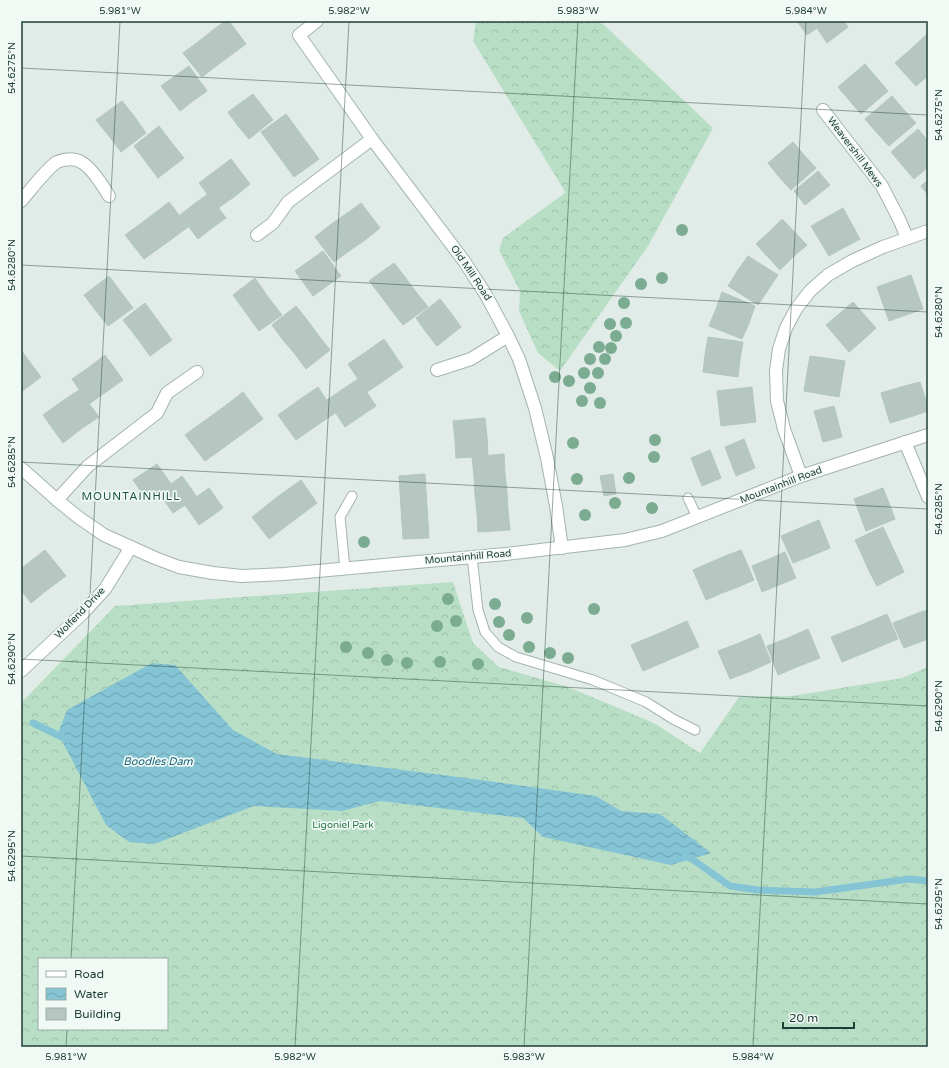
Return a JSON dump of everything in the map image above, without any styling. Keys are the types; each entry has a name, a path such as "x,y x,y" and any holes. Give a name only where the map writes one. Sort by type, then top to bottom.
{"street":[{"name":"Old Mill Road","path":"317,21 299,35 372,139 464,261 486,295 520,359 535,408 550,472 562,548"},
{"name":"Weavershill Mews","path":"823,110 882,186 907,238"},
{"path":"257,235 273,223 288,202 372,139"},
{"path":"21,202 45,173 57,162 70,158 82,162 91,171 109,196"},
{"path":"801,476 784,428 777,401 776,370 779,349 786,328 796,309 810,291 828,275 852,261 883,247 928,231"},
{"path":"437,370 470,359 508,336"},
{"path":"57,500 88,466 157,413 167,393 197,372"},
{"name":"Mountainhill Road","path":"21,468 78,517 104,535 179,567 242,576 345,569 562,548 625,540 662,530 801,476 928,435"},
{"path":"905,442 928,497"},
{"name":"Wolfend Drive","path":"21,671 84,613 105,589 131,547"}],"lane":[{"path":"345,569 340,517 352,496"},
{"path":"688,498 697,517"},
{"path":"472,557 478,610 485,632 498,647 516,657 594,680 646,702 673,719 695,730"}],"green space":[{"path":"476,21 593,21 603,24 713,128 648,246 560,371 538,353 519,311 520,291 499,250 503,238 565,193 473,41"},
{"name":"Ligoniel Park","path":"453,582 473,643 499,667 568,687 654,723 700,753 739,697 792,696 902,678 928,667 928,1047 21,1047 21,703 115,606"}],"water":[{"name":"Boodles Dam","path":"152,663 175,665 233,730 277,754 596,796 621,811 660,814 711,853 671,865 543,837 523,818 380,801 342,811 254,806 154,844 129,842 106,825 58,733 67,710"}],"building":[{"path":"225,21 229,21 246,44 231,55 213,30"},
{"path":"797,21 844,21 848,27 827,43 817,28 807,35"},
{"path":"213,30 231,55 216,66 198,42"},
{"path":"927,34 928,35 928,68 911,49"},
{"path":"198,42 216,66 202,77 183,53"},
{"path":"911,49 928,68 928,76 916,86 895,63"},
{"path":"865,64 876,77 849,100 838,87"},
{"path":"189,66 207,91 193,101 175,76"},
{"path":"175,76 193,101 180,111 161,86"},
{"path":"876,77 888,91 861,114 849,100"},
{"path":"253,94 263,107 238,126 228,112"},
{"path":"892,96 904,110 877,133 865,119"},
{"path":"122,101 134,116 109,136 96,120"},
{"path":"263,107 273,120 249,139 238,126"},
{"path":"904,110 916,123 889,146 877,133"},
{"path":"286,114 297,129 272,147 261,132"},
{"path":"134,116 146,133 121,152 109,136"},
{"path":"159,126 171,142 146,162 134,146"},
{"path":"297,129 308,144 283,162 272,147"},
{"path":"918,129 928,141 928,144 902,165 891,152"},
{"path":"171,142 184,158 158,178 146,162"},
{"path":"793,142 804,155 779,177 768,163"},
{"path":"308,144 319,159 294,177 283,162"},
{"path":"928,144 928,167 914,179 902,165"},
{"path":"804,155 816,168 791,190 779,177"},
{"path":"231,159 250,184 234,197 215,171"},
{"path":"215,171 234,197 218,208 199,183"},
{"path":"818,171 830,185 805,205 794,191"},
{"path":"928,180 928,195 921,186"},
{"path":"208,194 226,218 212,228 194,204"},
{"path":"169,202 188,227 169,241 151,216"},
{"path":"361,203 380,228 365,240 346,214"},
{"path":"194,204 212,228 198,239 180,215"},
{"path":"843,208 860,239 845,247 827,217"},
{"path":"346,214 365,240 349,251 330,225"},
{"path":"151,216 169,241 144,259 125,235"},
{"path":"827,217 845,247 829,256 811,226"},
{"path":"782,219 807,245 793,257 769,232"},
{"path":"330,225 349,251 334,262 315,237"},
{"path":"769,232 793,257 780,270 756,244"},
{"path":"323,251 341,276 327,286 309,261"},
{"path":"748,256 778,275 768,290 738,270"},
{"path":"309,261 327,286 313,296 295,271"},
{"path":"394,263 405,277 381,296 369,281"},
{"path":"738,270 768,290 758,305 728,286"},
{"path":"911,275 923,309 906,315 894,281"},
{"path":"109,276 121,292 96,311 84,295"},
{"path":"405,277 416,292 392,311 381,296"},
{"path":"255,278 268,297 246,313 233,295"},
{"path":"894,281 906,315 889,321 877,287"},
{"path":"121,292 133,308 108,326 96,311"},
{"path":"416,292 428,307 403,325 392,311"},
{"path":"722,292 755,306 749,323 716,309"},
{"path":"268,297 282,315 259,331 246,313"},
{"path":"440,299 451,313 426,332 416,318"},
{"path":"853,302 876,328 863,340 839,314"},
{"path":"145,303 159,322 137,338 123,320"},
{"path":"296,306 308,321 283,340 272,325"},
{"path":"716,309 749,323 742,339 709,326"},
{"path":"451,313 461,327 437,346 426,332"},
{"path":"839,314 863,340 849,352 826,325"},
{"path":"308,321 319,336 295,354 283,340"},
{"path":"159,322 172,340 150,356 137,338"},
{"path":"319,336 330,350 306,369 295,354"},
{"path":"708,337 743,342 740,359 705,355"},
{"path":"384,339 403,367 382,382 363,354"},
{"path":"21,350 29,361 21,366"},
{"path":"363,354 382,382 367,392 348,364"},
{"path":"105,355 123,380 106,392 88,368"},
{"path":"705,355 740,359 738,377 703,372"},
{"path":"810,356 845,361 842,379 807,373"},
{"path":"29,361 41,377 21,392 21,366"},
{"path":"88,368 106,392 89,404 72,379"},
{"path":"807,373 842,379 839,397 804,391"},
{"path":"358,379 376,406 361,416 343,389"},
{"path":"920,382 928,411 910,417 901,387"},
{"path":"318,387 335,413 316,426 299,400"},
{"path":"752,387 754,405 719,409 717,391"},
{"path":"901,387 910,417 890,423 881,393"},
{"path":"343,389 361,416 345,427 327,400"},
{"path":"79,390 99,417 81,429 61,402"},
{"path":"243,392 263,419 248,430 229,403"},
{"path":"299,400 316,426 296,440 278,415"},
{"path":"61,402 81,429 63,443 43,415"},
{"path":"229,403 248,430 234,440 214,414"},
{"path":"754,405 756,422 721,426 719,409"},
{"path":"834,406 842,437 823,442 814,411"},
{"path":"214,414 234,440 219,451 200,424"},
{"path":"485,418 487,437 455,440 453,421"},
{"path":"200,424 219,451 205,461 185,435"},
{"path":"487,437 488,456 456,458 455,440"},
{"path":"744,439 755,468 736,476 725,447"},
{"path":"710,450 721,478 702,486 691,458"},
{"path":"504,454 505,473 474,476 472,457"},
{"path":"157,464 171,484 147,500 133,480"},
{"path":"505,473 507,492 475,495 474,476"},
{"path":"425,474 427,506 401,508 399,476"},
{"path":"613,474 616,494 604,496 600,476"},
{"path":"182,476 197,497 173,513 159,493"},
{"path":"301,480 317,503 293,521 276,498"},
{"path":"209,488 223,508 199,525 185,505"},
{"path":"883,488 889,503 860,515 854,499"},
{"path":"507,492 508,511 477,513 475,495"},
{"path":"276,498 293,521 269,539 252,517"},
{"path":"889,503 895,519 866,531 860,515"},
{"path":"427,506 429,538 403,539 401,508"},
{"path":"508,511 510,530 478,532 477,513"},
{"path":"819,520 830,548 811,556 800,528"},
{"path":"883,527 890,542 862,555 855,540"},
{"path":"800,528 811,556 793,563 781,536"},
{"path":"890,542 897,557 869,571 862,555"},
{"path":"45,550 66,576 47,590 27,564"},
{"path":"741,550 754,580 738,587 725,556"},
{"path":"785,552 796,578 779,585 769,559"},
{"path":"725,556 738,587 722,593 709,563"},
{"path":"897,557 904,572 877,586 869,571"},
{"path":"769,559 779,585 762,592 752,566"},
{"path":"709,563 722,593 706,600 693,570"},
{"path":"27,564 47,590 31,603 21,590 21,569"},
{"path":"928,610 928,628 921,612"},
{"path":"921,612 928,628 928,639 904,648 893,623"},
{"path":"887,614 898,639 869,651 859,626"},
{"path":"687,621 699,647 671,659 660,633"},
{"path":"859,626 869,651 842,662 831,637"},
{"path":"808,629 820,658 799,666 788,638"},
{"path":"660,633 671,659 643,671 631,645"},
{"path":"760,634 771,662 751,671 739,643"},
{"path":"788,638 799,666 778,675 767,646"},
{"path":"739,643 751,671 730,679 718,651"}],"waterway":[{"path":"33,723 68,740"},
{"path":"685,856 692,859 730,886 758,890 815,892 909,879 928,881"}],"district":[{"name":"MOUNTAINHILL","path":"131,496"}]}
